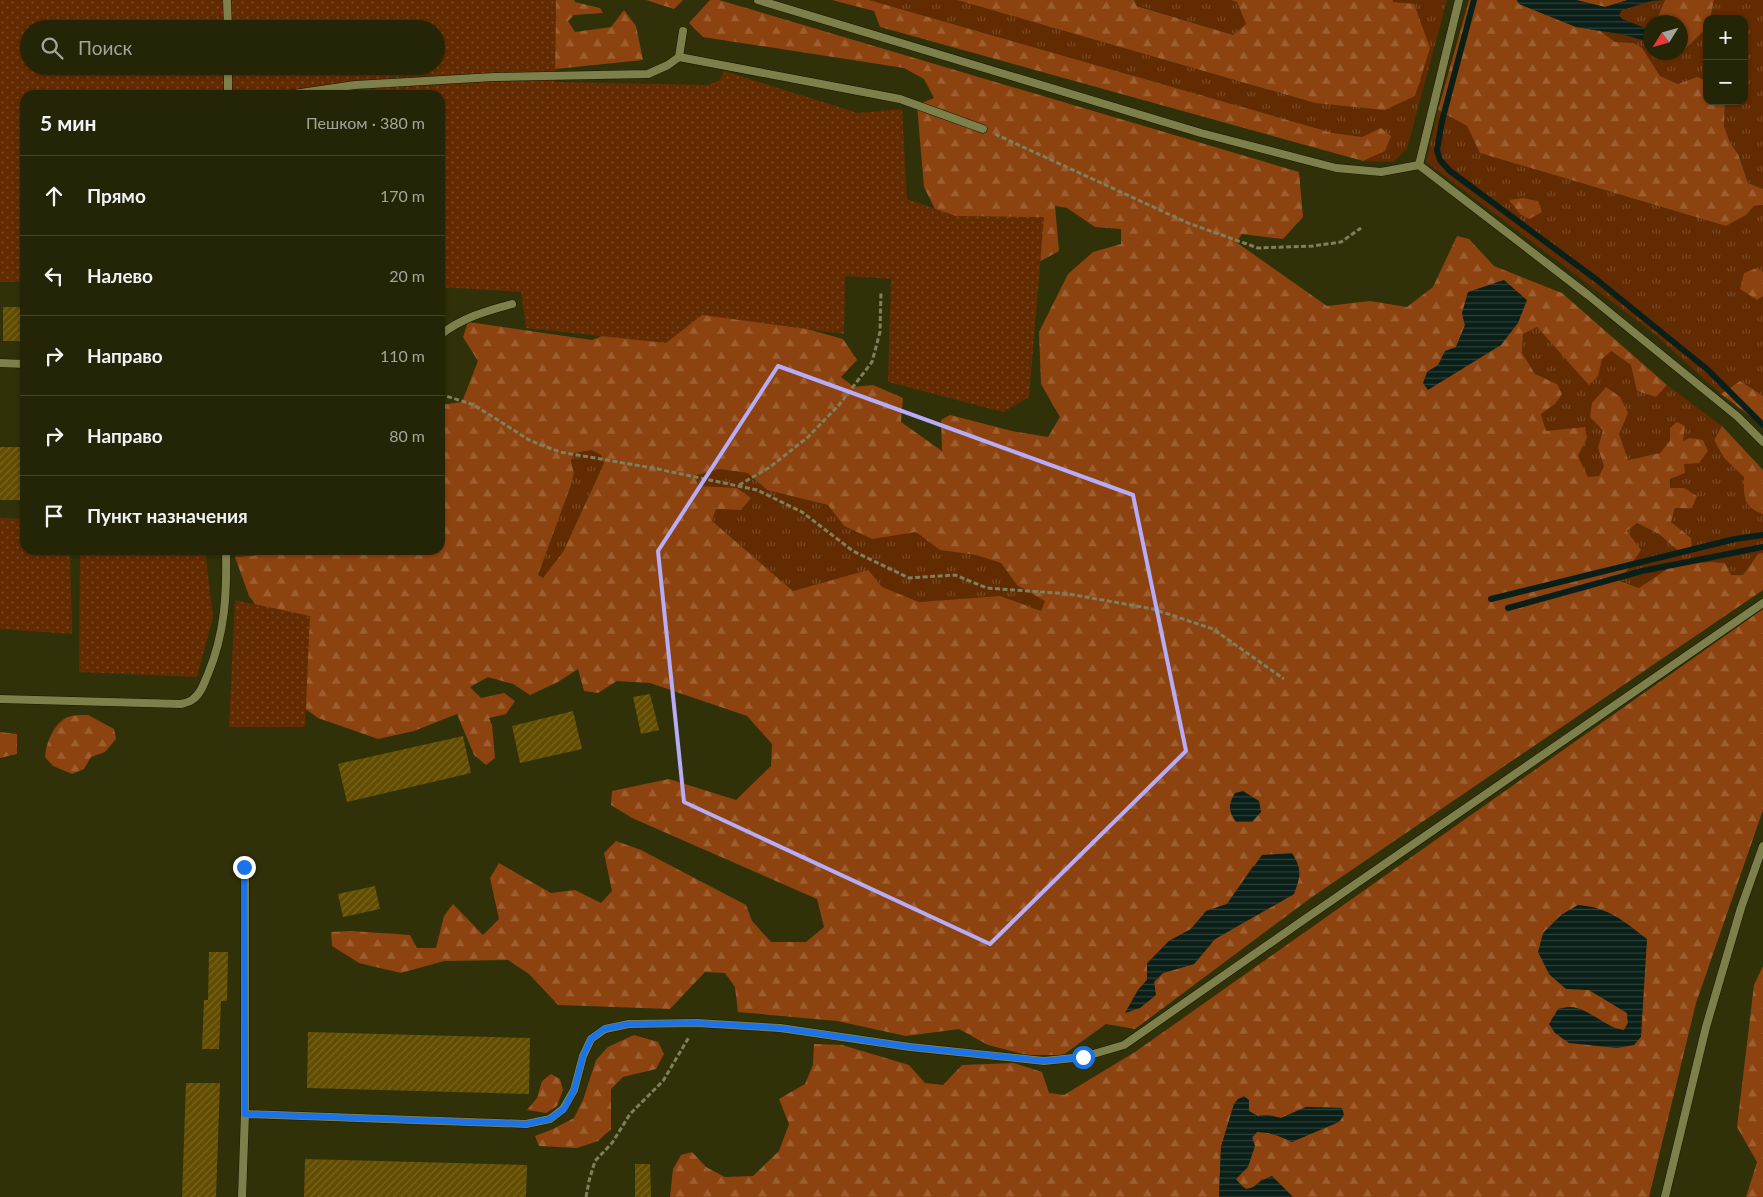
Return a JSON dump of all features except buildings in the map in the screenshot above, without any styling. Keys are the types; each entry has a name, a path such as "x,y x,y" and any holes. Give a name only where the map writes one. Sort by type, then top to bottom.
{"lane":[{"path":"227,0 228,20"},
{"path":"758,0 1192,130 1336,168 1381,172 1418,165 1588,295 1738,417 1763,442"},
{"path":"1418,165 1459,0"},
{"path":"321,90 355,85 494,77 648,74 668,65 679,57 683,31"},
{"path":"679,57 900,99 983,129"},
{"path":"228,75 228,90"},
{"path":"445,332 475,314 512,304"},
{"path":"0,363 20,364"},
{"path":"0,699 182,704 192,700 201,691 213,662 222,630 227,578 226,555"},
{"path":"245,1114 526,1124 550,1119 564,1109 574,1090 583,1056 591,1039 604,1029 629,1024 697,1023 780,1028 910,1047 1044,1061 1083,1057 1124,1046 1763,603"},
{"path":"1665,1197 1706,1027 1763,846"},
{"path":"242,1197 245,1114 244,867"}],"path":[{"path":"983,129 1188,222 1258,248 1313,246 1341,242 1360,228"},
{"path":"739,485 770,467 808,437 839,405 872,362 880,332 881,292"},
{"path":"445,395 474,404 531,441 560,452 739,485 757,490 802,512 853,550 909,578 955,575 987,588 1069,594 1153,609 1213,629 1284,679"},
{"path":"586,1197 595,1161 612,1143 630,1114 663,1081 697,1023"}],"highlighted area":[{"path":"778,366 1133,495 1186,751 990,944 684,802 658,551"}],"green space":[{"path":"0,0 556,0 555,82 708,85 720,80 724,71 858,113 902,109 907,199 956,216 1044,217 1029,397 1003,412 888,382 891,279 845,276 844,334 702,315 666,343 526,328 521,292 445,287 445,90 20,90 20,282 0,282"},
{"path":"518,0 574,0 575,2 600,8 603,13 574,15 568,21 575,32 611,27 624,10 636,26 643,60 555,69"},
{"path":"646,0 683,0 674,9"},
{"path":"710,0 719,0 1299,172 1303,217 1283,239 1242,234 1236,242 1327,306 1370,301 1407,307 1433,287 1457,236 1469,239 1494,266 1562,293 1667,385 1656,397 1637,391 1631,365 1611,351 1602,359 1598,376 1589,385 1537,327 1523,334 1522,353 1535,374 1557,384 1562,394 1555,404 1541,414 1546,431 1585,427 1587,438 1578,456 1588,477 1599,476 1604,466 1598,448 1603,430 1590,417 1592,403 1606,387 1620,397 1628,413 1619,434 1628,460 1660,453 1670,441 1670,428 1677,422 1685,426 1683,441 1690,438 1703,440 1708,451 1699,463 1684,464 1685,473 1670,479 1670,488 1684,488 1697,496 1692,508 1675,508 1671,522 1691,538 1692,550 1683,555 1659,534 1637,523 1627,531 1641,550 1620,581 1639,588 1673,565 1711,562 1725,563 1731,575 1743,575 1758,554 1763,553 1763,590 1312,897 1135,1029 1106,1024 1063,1055 1027,1055 988,1045 959,1029 906,1036 837,1021 738,1012 735,987 725,973 705,972 670,1009 558,1005 529,974 508,960 444,961 401,973 359,963 332,946 331,932 351,931 410,935 417,948 436,948 444,916 453,904 483,935 499,919 490,878 499,863 551,893 575,890 601,903 612,891 604,853 616,841 641,850 746,905 752,921 771,942 806,942 824,927 817,899 632,818 611,805 612,791 669,779 736,800 771,766 772,744 747,716 650,683 617,681 598,693 584,691 578,669 558,682 530,695 513,684 488,677 470,687 481,698 504,693 515,701 506,714 489,718 492,725 495,758 486,765 474,755 457,714 414,731 378,739 318,718 285,694 303,665 249,596 235,557 258,555 445,555 445,404 462,402 478,361 463,337 468,322 592,340 612,332 625,282 811,306 807,329 843,339 857,360 841,377 854,387 873,385 903,398 901,422 942,451 941,420 950,415 1012,431 1048,437 1060,417 1041,384 1039,332 1068,274 1093,252 1121,244 1121,229 1095,227 1067,208 1055,206 1059,251 1030,267 959,257 924,187 917,105 934,98 924,79 904,68 703,37 689,23","holes":["1462,313 1501,345 1427,372 1438,365 1456,347 1465,325","592,450 601,455 604,463 563,552 543,578 538,575 571,485 574,473 571,461 574,453","719,469 748,473 767,490 828,505 844,526 872,539 916,532 940,550 976,555 1001,563 1017,585 1045,601 1041,611 1000,596 919,602 882,587 868,570 793,591 712,521 716,509 741,510 751,498 737,488 699,486 694,476","1253,866 1294,894 1215,939 1194,964 1163,973 1126,1012 1138,990 1147,980 1147,963 1169,941 1191,929 1206,911 1227,904"]},
{"path":"832,0 869,0 1333,133 1362,137 1381,128 1391,136 1385,151 1363,161 880,27 874,11"},
{"path":"869,0 957,0 1315,103 1393,0 1447,0 1407,149 1393,162 1364,161 1385,151 1362,137 1333,133"},
{"path":"957,0 1134,0 1137,6 1233,35 1246,24 1237,2 1231,0 1393,0 1393,2 1414,4 1430,48 1415,96 1385,110 1315,103"},
{"path":"1134,0 1231,0 1237,2 1246,24 1233,35 1137,5"},
{"path":"1469,0 1517,0 1519,4 1576,27 1600,31 1615,42 1633,43 1642,48 1643,60 1650,60 1660,76 1678,84 1697,77 1703,79 1703,105 1725,105 1724,126 1730,143 1738,154 1748,183 1763,189 1763,205 1754,206 1746,215 1726,226 1480,153 1467,126 1438,110"},
{"path":"1576,0 1628,0 1605,7"},
{"path":"1665,0 1659,15 1643,15 1643,27 1622,19 1619,15 1622,10 1651,1"},
{"path":"1665,0 1714,0 1711,15 1703,15 1703,32 1688,46 1688,15 1659,15"},
{"path":"1714,0 1763,0 1763,189 1748,183 1738,154 1730,143 1724,126 1725,105 1748,105 1748,15 1711,15"},
{"path":"1600,31 1643,40 1643,51 1633,43 1615,42"},
{"path":"1703,32 1703,79 1697,77 1678,84 1660,76 1649,60 1688,60 1688,46"},
{"path":"1438,110 1467,126 1480,153 1726,226 1746,215 1754,206 1763,205 1763,396 1740,381 1721,394 1652,332 1426,162"},
{"path":"1523,198 1538,201 1542,212 1529,219 1520,214 1509,200"},
{"path":"1757,268 1763,272 1763,296 1757,300 1740,289 1744,273"},
{"path":"1537,326 1551,342 1598,376 1601,359 1610,351 1631,365 1656,397 1667,385 1722,426 1714,440 1724,458 1745,477 1745,495 1748,504 1751,508 1763,514 1763,553 1758,554 1743,575 1731,575 1725,563 1711,562 1673,565 1639,588 1620,580 1640,550 1627,531 1637,523 1659,534 1683,555 1691,538 1671,523 1684,488 1670,488 1671,481 1678,469 1695,457 1708,451 1704,441 1690,438 1683,442 1670,441 1660,453 1627,460 1618,434 1603,430 1598,448 1604,466 1599,476 1588,477 1578,456 1587,438 1546,431 1541,414 1555,404 1557,384 1535,374 1522,353 1523,334"},
{"path":"1740,381 1763,396 1763,426 1721,394"},
{"path":"1722,426 1763,470 1763,514 1751,508 1748,504 1744,495 1744,477 1724,458 1714,440"},
{"path":"592,450 601,455 604,462 563,552 543,578 538,575 571,485 574,473 571,461 574,453"},
{"path":"719,469 748,473 767,490 828,505 844,526 872,539 916,531 940,550 976,555 1001,563 1017,585 1046,601 1041,611 1000,596 919,602 882,587 868,571 793,591 712,521 716,509 741,510 751,498 737,488 699,486 694,476"},
{"path":"0,518 20,519 20,555 70,555 72,634 0,629"},
{"path":"80,555 206,555 213,617 197,677 79,672"},
{"path":"235,555 258,555 235,557"},
{"path":"235,600 310,616 305,727 229,727"},
{"path":"1763,609 1763,810 1696,1003 1649,1197 1293,1197 1262,1179 1253,1188 1246,1189 1235,1179 1252,1138 1257,1132 1275,1135 1292,1142 1341,1108 1306,1107 1281,1118 1268,1115 1258,1116 1248,1111 1249,1100 1234,1104 1221,1147 1219,1197 670,1197 673,1169 681,1155 692,1152 706,1167 725,1177 753,1176 779,1151 789,1124 779,1099 805,1084 813,1065 814,1044 842,1045 909,1065 925,1083 943,1085 962,1065 1014,1063 1042,1072 1049,1093 1064,1095 1135,1052","holes":["1647,939 1634,1045 1591,1014 1614,1029 1624,1030 1628,1023 1627,1013 1589,990 1566,988 1549,974"]},
{"path":"88,715 114,729 116,739 105,752 91,757 84,769 72,774 53,766 45,757 49,740 55,729 68,717"},
{"path":"0,732 17,734 17,754 0,758"},
{"path":"1763,966 1763,1197 1746,1197 1757,1162 1737,1127 1754,985"},
{"path":"634,1035 658,1042 664,1054 656,1069 623,1077 611,1089 611,1129 598,1141 577,1148 539,1146 535,1136 574,1118 583,1100 596,1060 608,1047"},
{"path":"551,1074 560,1079 563,1090 557,1106 546,1113 527,1110 537,1098 542,1081"}],"water":[{"path":"1517,0 1576,0 1605,7 1628,0 1661,0 1651,1 1622,10 1619,15 1622,19 1643,27 1643,40 1621,34 1576,27 1519,4"},
{"path":"1504,280 1527,300 1518,323 1501,345 1428,390 1423,383 1427,372 1438,365 1445,351 1456,347 1465,325 1462,313 1468,292"},
{"path":"1243,791 1259,801 1261,812 1252,822 1236,822 1230,811 1230,804 1235,793"},
{"path":"1292,853 1299,868 1298,882 1294,894 1215,939 1194,964 1163,973 1154,981 1156,995 1140,1008 1125,1013 1138,990 1147,980 1147,964 1169,941 1191,929 1206,911 1227,904 1262,855"},
{"path":"1578,905 1607,912 1647,939 1641,1037 1634,1045 1617,1048 1569,1043 1555,1033 1549,1024 1558,1009 1566,1007 1583,1010 1610,1026 1624,1030 1628,1023 1627,1013 1589,990 1566,989 1549,974 1538,952 1543,933 1561,915"},
{"path":"1244,1096 1249,1100 1249,1111 1258,1116 1268,1115 1281,1118 1306,1107 1342,1108 1344,1115 1339,1122 1292,1142 1266,1133 1257,1132 1252,1137 1255,1146 1248,1167 1236,1179 1246,1189 1272,1176 1293,1197 1219,1197 1221,1147 1234,1104"}],"waterway":[{"path":"1474,0 1442,121 1437,150 1440,160 1450,171 1597,280 1708,370 1763,425"},
{"path":"1491,599 1735,539 1763,535"},
{"path":"1508,608 1642,571 1763,547"}],"route":[{"path":"244,867 245,1114 526,1124 550,1119 564,1109 574,1090 583,1056 591,1039 604,1029 629,1024 697,1023 780,1028 910,1047 1044,1061 1083,1057"}]}
